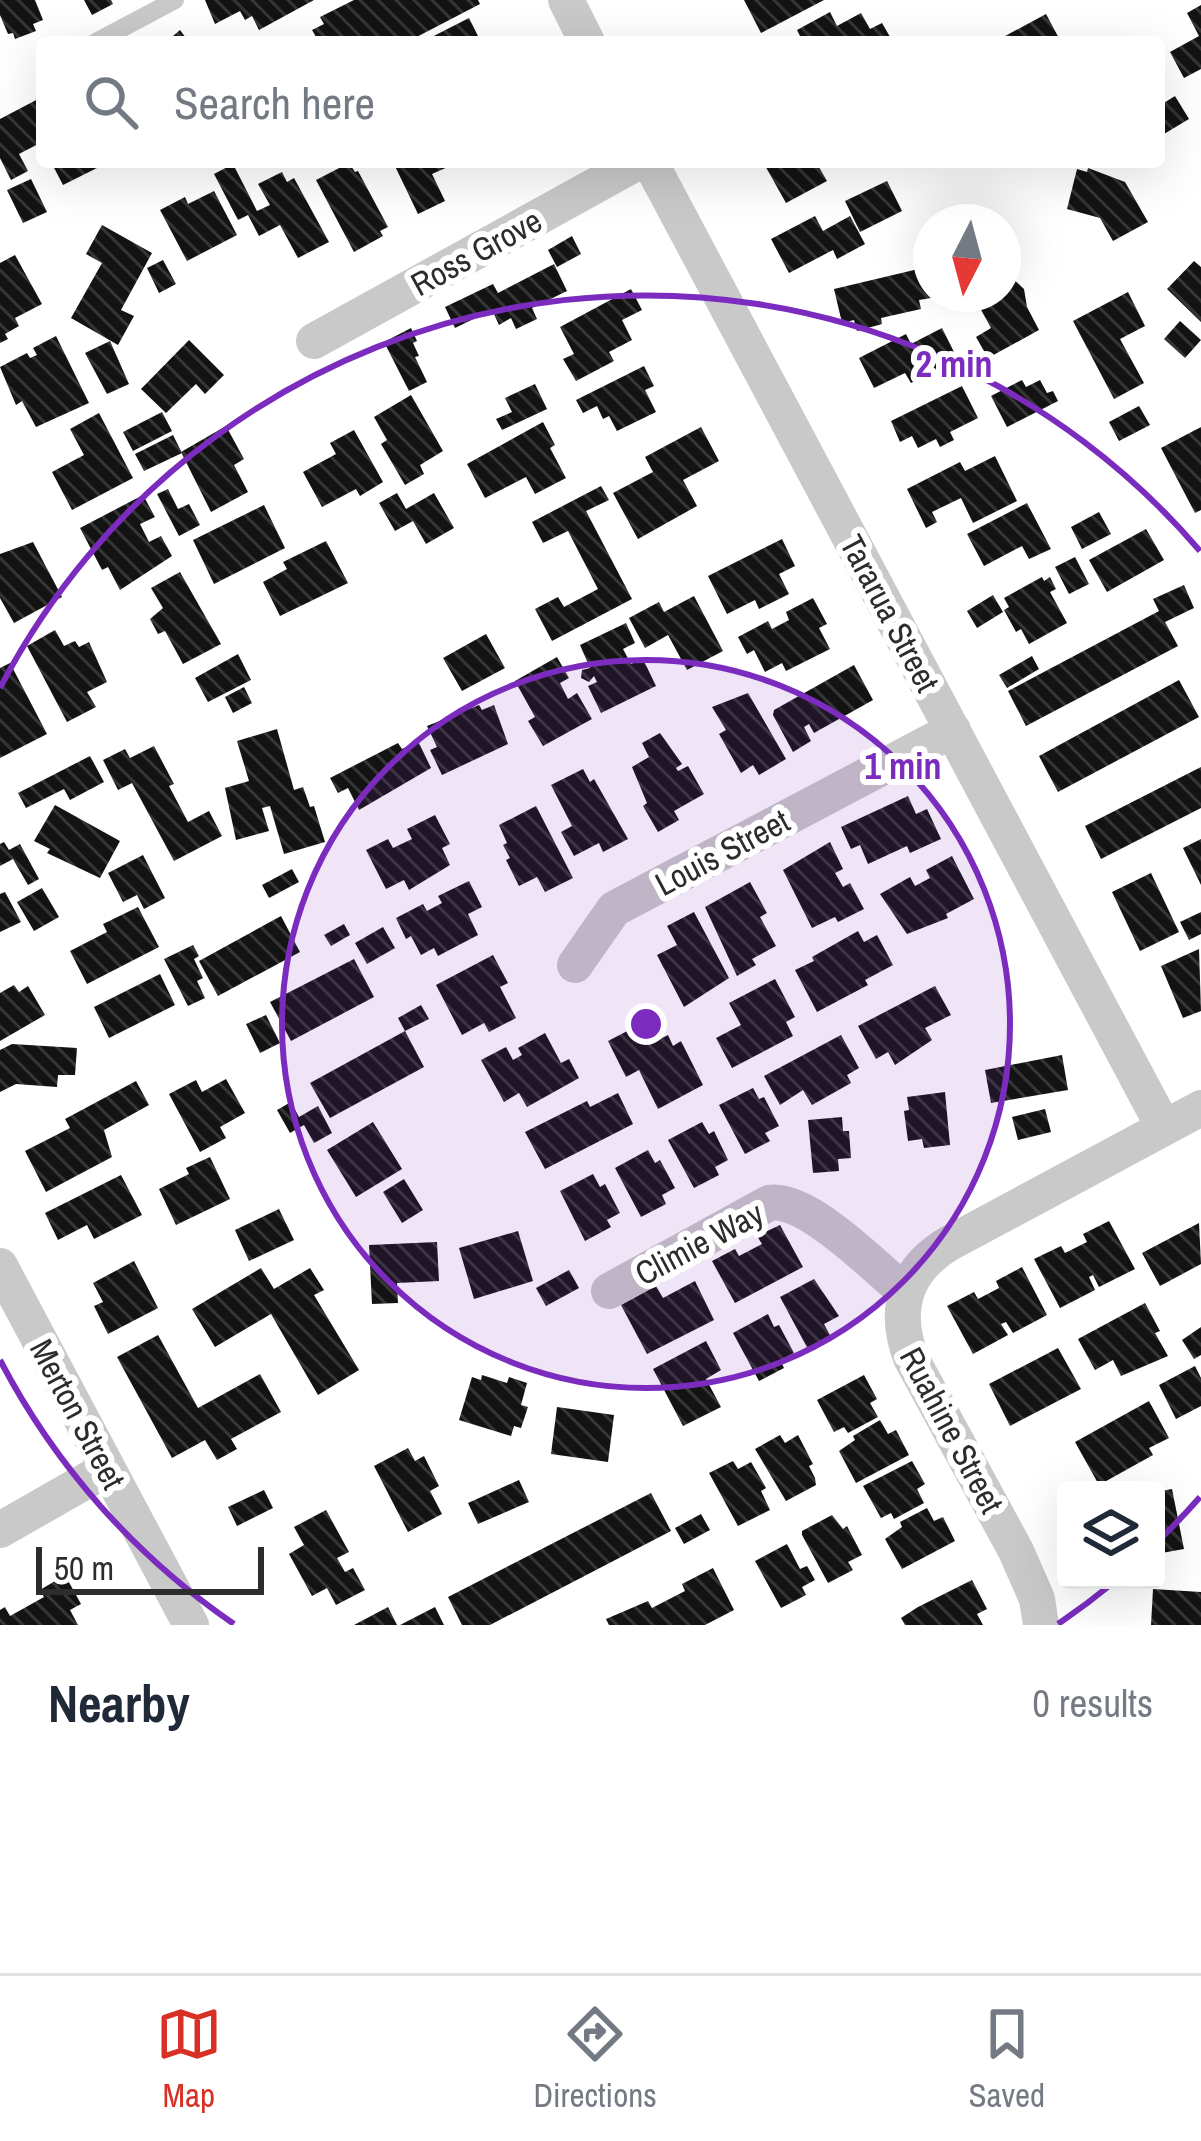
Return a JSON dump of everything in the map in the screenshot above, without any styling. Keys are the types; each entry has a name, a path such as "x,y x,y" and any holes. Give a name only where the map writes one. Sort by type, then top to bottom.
{"street":[{"path":"566,0 584,36"},
{"name":"Ross Grove","path":"314,341 627,168"},
{"name":"Tararua Street","path":"653,168 1163,1128"},
{"name":"Louis Street","path":"575,965 614,909 953,730"},
{"path":"904,1291 927,1257 948,1244 1201,1108"},
{"name":"Climie Way","path":"609,1291 779,1201 803,1210 904,1291"},
{"name":"Merton Street","path":"0,1266 191,1625"},
{"name":"Ruahine Street","path":"904,1291 902,1334 911,1358 1016,1551 1037,1599 1041,1625"},
{"path":"0,1530 107,1468"}],"lane":[{"path":"107,36 175,0"}],"building":[{"path":"0,0 35,0 43,20 33,24 36,31 15,39 13,33 8,34"},
{"path":"84,0 111,0 113,4 92,15"},
{"path":"205,0 314,0 259,30 252,16 245,20 240,11 215,24"},
{"path":"354,0 478,0 480,4 419,36 316,36 312,30 324,24 320,17"},
{"path":"744,0 824,0 761,33"},
{"path":"1201,5 1201,69 1184,78 1170,52 1199,36 1187,13"},
{"path":"830,12 837,26 861,13 870,29 882,23 890,36 800,36 797,30"},
{"path":"1046,14 1058,36 1005,36"},
{"path":"469,18 478,36 434,36"},
{"path":"1175,96 1189,119 1165,133 1165,102"},
{"path":"36,100 36,145 19,154 28,171 11,180 0,158 0,119"},
{"path":"54,168 97,168 63,185"},
{"path":"235,168 257,211 270,205 258,184 282,172 287,182 294,178 329,242 298,258 280,225 259,236 248,215 238,220 214,174"},
{"path":"339,168 358,171 388,227 380,231 383,236 354,252 316,180"},
{"path":"396,168 446,168 432,174 445,201 418,214"},
{"path":"766,168 819,168 827,181 786,203"},
{"path":"1088,168 1125,182 1148,222 1113,241 1100,218 1067,209 1077,169 1087,172"},
{"path":"31,179 47,212 23,223 7,190"},
{"path":"887,181 902,211 860,232 845,201"},
{"path":"214,191 237,235 187,261 160,210 185,197 188,204"},
{"path":"815,216 823,231 850,216 865,244 837,259 833,250 789,273 771,239"},
{"path":"102,225 152,253 121,310 134,316 118,345 71,318 102,263 86,254"},
{"path":"572,236 581,254 557,267 548,250"},
{"path":"15,255 42,304 15,318 19,326 0,343 0,263"},
{"path":"163,260 176,284 159,293 147,268"},
{"path":"1194,261 1201,267 1201,322 1167,289"},
{"path":"554,264 567,291 532,308 537,319 516,329 511,318 499,325 492,310 455,328 445,307 493,284 498,293"},
{"path":"913,270 913,311 881,318 882,324 857,331 854,320 842,323 834,289"},
{"path":"1021,286 1039,330 988,358 976,337 991,328 982,312 1021,312"},
{"path":"631,289 642,310 622,320 632,340 609,352 614,361 576,381 563,359 574,354 560,327"},
{"path":"1128,292 1145,326 1120,339 1144,383 1114,399 1073,321"},
{"path":"1180,321 1201,340 1185,358 1164,339"},
{"path":"411,328 417,341 413,343 419,356 415,357 427,382 409,391 384,342"},
{"path":"942,328 958,360 911,383 905,373 874,388 859,358 906,334 911,344"},
{"path":"56,336 89,403 36,427 22,401 16,405 0,367 27,353 30,358 37,355 33,348"},
{"path":"189,340 224,375 205,394 196,384 166,413 141,389"},
{"path":"110,341 129,384 107,394 85,353"},
{"path":"644,366 654,386 645,390 656,412 617,431 597,406 583,413 576,400"},
{"path":"1022,380 1026,387 1040,380 1058,401 1007,427 991,396"},
{"path":"535,384 547,409 502,430 496,419 512,412 505,398"},
{"path":"962,386 978,418 950,432 954,440 940,447 936,439 918,448 912,436 900,442 891,421"},
{"path":"411,395 443,451 420,465 424,474 405,485 381,444 387,440 374,417"},
{"path":"1139,406 1150,425 1119,441 1109,422"},
{"path":"162,412 172,431 133,451 123,432"},
{"path":"99,413 133,478 72,510 52,472 84,455 70,429"},
{"path":"543,422 566,478 535,494 526,477 485,498 467,464"},
{"path":"226,426 244,459 234,465 248,492 211,512 181,452"},
{"path":"701,427 719,461 683,480 697,506 638,539 613,493 653,472 645,457"},
{"path":"1201,427 1201,510 1195,513 1161,448"},
{"path":"354,430 383,482 360,496 356,489 322,507 303,472 336,454 330,443"},
{"path":"173,435 182,453 144,471 135,454"},
{"path":"995,456 1017,501 973,523 961,498 932,512 937,522 926,528 907,489 960,462 965,471"},
{"path":"601,486 609,500 586,511 632,599 552,641 535,609 558,597 564,607 598,589 568,531 543,543 532,522"},
{"path":"168,489 178,509 189,504 200,525 179,536 157,494"},
{"path":"397,493 406,509 434,493 454,528 426,544 413,521 395,531 379,503"},
{"path":"143,495 155,517 140,524 149,542 161,536 172,556 120,590 108,567 102,570 80,528"},
{"path":"1027,503 1051,549 1029,559 1022,546 984,566 967,534"},
{"path":"264,505 285,548 214,584 193,540"},
{"path":"1099,512 1111,534 1082,549 1071,527"},
{"path":"1146,529 1164,560 1107,592 1089,560"},
{"path":"782,539 795,566 779,574 789,594 759,609 755,600 727,614 708,576"},
{"path":"326,541 348,583 280,616 263,582 287,569 283,562"},
{"path":"33,542 62,597 14,623 0,598 0,554"},
{"path":"1075,557 1089,584 1069,594 1055,567"},
{"path":"180,572 221,644 183,664 165,631 158,634 150,619 163,608 151,588"},
{"path":"1042,577 1044,581 1050,577 1056,589 1050,592 1067,623 1029,644 1004,610 1009,607 1004,598"},
{"path":"1184,585 1194,608 1165,622 1178,646 1026,726 1008,691 1159,611 1153,599"},
{"path":"993,595 1003,612 977,628 967,611"},
{"path":"694,596 723,651 687,670 668,635 645,648 629,618 659,602 664,612"},
{"path":"813,598 827,624 819,628 830,649 786,671 782,663 765,672 754,650 747,654 738,637 768,621 772,629 789,620 786,612"},
{"path":"626,623 635,643 623,649 631,664 643,659 656,686 601,713 588,686 597,682 594,676 589,682 581,678 582,670 590,668 580,645"},
{"path":"55,630 64,646 89,642 107,682 87,692 96,707 67,722 27,646"},
{"path":"486,634 505,668 462,691 443,658"},
{"path":"238,654 251,680 208,702 195,678"},
{"path":"1032,656 1039,669 1007,688 999,675"},
{"path":"557,657 569,678 560,683 568,699 577,693 592,719 543,746 528,721 535,717 515,681"},
{"path":"10,663 47,734 0,758 0,668"},
{"path":"854,665 873,700 814,733 809,724 804,727 811,741 793,752 774,710"},
{"path":"1179,680 1199,717 1058,792 1039,756"},
{"path":"244,687 252,703 233,713 225,697"},
{"path":"748,693 786,759 759,775 753,765 741,773 719,734 726,730 712,707"},
{"path":"479,705 482,710 494,705 508,744 442,775 430,750 437,747 427,726"},
{"path":"277,729 294,790 303,787 325,842 284,854 270,806 262,808 269,831 236,840 225,788 249,781 237,741"},
{"path":"660,733 682,764 678,771 688,766 704,794 674,811 679,820 658,832 643,806 647,803 632,767 649,757 642,743"},
{"path":"418,741 431,768 359,810 348,788 338,793 330,778 398,743 402,749"},
{"path":"154,746 188,822 209,811 222,836 174,861 132,783 118,790 103,760 125,749 130,758"},
{"path":"90,756 104,782 70,800 64,789 26,808 18,793"},
{"path":"1201,767 1201,808 1101,859 1085,826"},
{"path":"583,769 590,782 594,779 628,839 603,852 599,843 574,856 561,832 572,826 551,785"},
{"path":"908,796 916,814 927,809 941,839 910,853 907,846 868,864 860,845 851,849 841,827"},
{"path":"55,805 120,841 100,878 47,853 50,849 34,841"},
{"path":"536,806 573,878 545,892 537,877 519,886 506,860 510,858 503,845 507,843 499,825"},
{"path":"435,815 450,844 442,848 450,865 409,890 404,880 386,889 366,850 388,839 393,848 412,839 407,829"},
{"path":"1201,839 1201,885 1183,848"},
{"path":"4,842 9,850 20,844 39,879 28,885 13,859 0,866 0,844"},
{"path":"830,842 843,869 835,873 843,887 850,883 864,909 812,928 783,870"},
{"path":"143,855 165,898 144,909 137,895 123,902 108,873"},
{"path":"952,856 974,899 946,914 948,918 907,934 880,894 910,877 915,886 930,878 926,870"},
{"path":"292,869 299,882 269,898 262,885"},
{"path":"1151,873 1179,932 1140,951 1112,892"},
{"path":"469,881 482,907 468,914 478,935 438,956 434,948 421,955 396,918 423,904 427,911 442,903 438,896"},
{"path":"750,882 767,913 760,917 776,946 752,959 756,965 737,976 705,907"},
{"path":"42,888 59,917 34,931 17,902"},
{"path":"5,892 21,922 0,932 0,894"},
{"path":"138,907 159,947 87,984 70,951 107,932 103,924"},
{"path":"694,912 729,978 684,1007 657,955 677,945 667,926"},
{"path":"1201,912 1201,934 1189,940 1180,922"},
{"path":"281,916 300,952 218,996 199,961"},
{"path":"344,924 350,935 331,946 324,935"},
{"path":"383,927 395,948 367,964 355,943"},
{"path":"858,931 864,942 877,935 893,965 865,980 868,985 817,1012 795,970"},
{"path":"193,945 203,978 197,981 205,998 188,1006 164,959"},
{"path":"1199,949 1201,1011 1183,1018 1161,966"},
{"path":"493,955 508,983 500,987 516,1018 489,1032 484,1023 462,1035 436,985"},
{"path":"354,959 374,997 291,1041 270,1002"},
{"path":"160,974 175,1005 109,1038 94,1007"},
{"path":"775,979 795,1017 786,1022 793,1036 732,1068 716,1038 741,1025 729,1003"},
{"path":"14,985 19,992 28,986 45,1015 0,1041 0,993"},
{"path":"935,986 951,1015 925,1028 932,1040 895,1065 888,1052 876,1059 858,1026"},
{"path":"421,1005 429,1019 405,1031 398,1018"},
{"path":"266,1015 280,1043 260,1053 246,1024"},
{"path":"639,1025 649,1045 668,1035 673,1046 681,1041 703,1085 658,1109 639,1070 626,1077 608,1041"},
{"path":"405,1031 424,1067 330,1118 310,1083"},
{"path":"545,1033 561,1063 569,1059 579,1078 527,1107 519,1093 504,1102 481,1060 506,1047 513,1060 522,1055 518,1048"},
{"path":"841,1035 859,1068 847,1075 851,1083 812,1105 803,1090 780,1105 764,1076"},
{"path":"12,1044 77,1048 75,1075 58,1075 57,1087 16,1084 0,1092 0,1050"},
{"path":"1062,1055 1068,1090 991,1103 985,1070"},
{"path":"226,1079 245,1113 220,1127 226,1138 200,1152 169,1094 196,1080 202,1092"},
{"path":"136,1081 149,1105 104,1130 112,1157 46,1192 25,1151 70,1128 65,1119"},
{"path":"753,1088 759,1099 764,1097 779,1126 765,1133 770,1141 745,1154 719,1105"},
{"path":"945,1092 950,1145 924,1148 922,1139 908,1141 907,1097"},
{"path":"618,1093 633,1124 545,1169 525,1132 587,1101 590,1107"},
{"path":"291,1102 299,1117 318,1106 332,1133 314,1143 304,1125 290,1133 277,1110"},
{"path":"1045,1109 1051,1132 1018,1140 1012,1117"},
{"path":"842,1117 843,1131 849,1131 851,1158 838,1159 839,1171 813,1173 808,1120"},
{"path":"373,1122 402,1169 356,1197 327,1150"},
{"path":"702,1122 709,1134 714,1131 728,1160 715,1167 719,1175 694,1188 668,1140"},
{"path":"648,1150 655,1163 660,1160 675,1188 662,1195 666,1204 641,1217 615,1168"},
{"path":"210,1157 230,1199 176,1225 159,1189"},
{"path":"593,1174 600,1187 605,1184 620,1213 607,1220 611,1227 585,1241 560,1191"},
{"path":"121,1175 142,1215 94,1239 87,1225 58,1240 45,1213"},
{"path":"404,1179 423,1210 402,1223 383,1192"},
{"path":"279,1209 294,1240 249,1261 235,1230"},
{"path":"1109,1221 1135,1269 1099,1287 1093,1275 1089,1277 1095,1290 1060,1308 1034,1259 1061,1246 1065,1253 1087,1242 1083,1234"},
{"path":"1199,1223 1201,1264 1160,1286 1142,1253"},
{"path":"780,1225 803,1267 735,1303 712,1261 735,1249 739,1256 762,1244 757,1236"},
{"path":"518,1231 533,1281 474,1299 459,1248"},
{"path":"437,1242 439,1281 397,1283 398,1303 372,1304 369,1245"},
{"path":"134,1261 158,1308 108,1334 94,1306 103,1302 93,1283"},
{"path":"1022,1267 1047,1315 1013,1333 1006,1322 1001,1324 1008,1335 973,1354 947,1306 974,1292 978,1299 999,1288 996,1281"},
{"path":"261,1268 274,1289 310,1268 324,1290 314,1295 359,1370 318,1395 271,1314 215,1347 192,1309"},
{"path":"569,1270 579,1288 546,1306 536,1288"},
{"path":"814,1279 839,1316 824,1324 832,1339 809,1351 780,1297"},
{"path":"695,1281 714,1320 647,1354 621,1305 656,1286 663,1298"},
{"path":"1145,1303 1168,1356 1121,1376 1113,1360 1095,1370 1078,1339"},
{"path":"768,1314 794,1353 780,1360 784,1368 759,1381 733,1333"},
{"path":"1201,1327 1201,1355 1194,1359 1182,1340"},
{"path":"158,1335 198,1408 260,1374 281,1412 231,1439 237,1449 217,1460 205,1440 172,1458 117,1357"},
{"path":"706,1341 721,1370 706,1379 721,1407 683,1426 653,1369"},
{"path":"1058,1348 1081,1389 1010,1426 989,1384"},
{"path":"1195,1366 1201,1378 1201,1406 1176,1419 1159,1385"},
{"path":"482,1375 527,1383 521,1405 528,1407 521,1428 514,1426 511,1436 459,1420 472,1377 481,1380"},
{"path":"864,1375 877,1399 870,1403 878,1417 848,1433 844,1427 834,1432 817,1400"},
{"path":"1149,1401 1169,1438 1149,1448 1153,1455 1106,1481 1097,1481 1075,1442"},
{"path":"557,1407 614,1415 608,1462 551,1454"},
{"path":"880,1420 888,1434 896,1430 909,1455 856,1483 839,1451"},
{"path":"780,1435 785,1443 798,1435 813,1464 809,1466 816,1485 786,1501 755,1449"},
{"path":"408,1448 415,1461 424,1456 439,1486 430,1491 442,1514 408,1532 374,1466"},
{"path":"733,1461 738,1469 751,1462 766,1488 761,1491 770,1510 738,1526 709,1473"},
{"path":"912,1461 925,1484 917,1489 924,1503 894,1519 891,1513 881,1518 863,1486"},
{"path":"519,1480 529,1502 478,1524 468,1503"},
{"path":"1172,1489 1184,1549 1165,1552 1165,1490"},
{"path":"264,1490 273,1508 237,1526 228,1507"},
{"path":"651,1493 671,1531 490,1625 462,1625 448,1597"},
{"path":"927,1508 934,1521 943,1517 955,1541 902,1569 885,1539 902,1527 900,1522"},
{"path":"326,1510 349,1552 337,1558 345,1572 353,1568 365,1590 336,1605 327,1588 312,1596 289,1554 304,1545 294,1527"},
{"path":"701,1514 710,1530 684,1544 675,1528"},
{"path":"832,1515 843,1529 847,1526 862,1555 848,1562 853,1570 828,1583 802,1531"},
{"path":"787,1544 800,1569 807,1566 815,1580 802,1587 806,1595 781,1608 755,1561"},
{"path":"713,1568 734,1610 705,1625 609,1625 606,1619 648,1601 652,1608 685,1591 682,1584"},
{"path":"65,1575 81,1604 70,1610 78,1625 0,1625 0,1610 5,1607 10,1616 44,1597 40,1590"},
{"path":"972,1580 987,1609 977,1614 983,1625 905,1625 901,1618"},
{"path":"1153,1589 1201,1592 1201,1625 1151,1625"},
{"path":"388,1607 397,1625 354,1625"},
{"path":"435,1607 444,1625 400,1625"}]}
